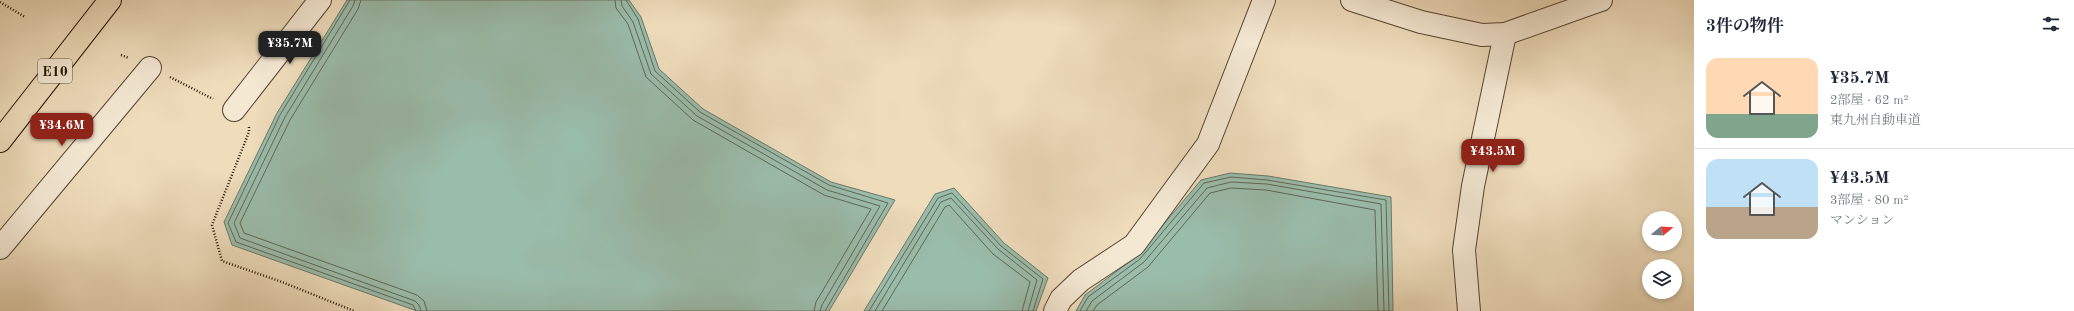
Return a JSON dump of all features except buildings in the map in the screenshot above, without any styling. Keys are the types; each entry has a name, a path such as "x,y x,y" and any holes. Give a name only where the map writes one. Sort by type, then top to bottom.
{"highway":[{"name":"E10","path":"0,141 110,0"}],"street":[{"path":"234,110 320,0"},
{"path":"1055,311 1061,299 1081,280 1134,245 1208,144 1264,0"},
{"path":"1352,0 1421,22 1482,35 1505,34 1601,0"},
{"path":"1470,311 1464,250 1473,186 1505,34"},
{"path":"0,248 150,68"}],"path":[{"path":"0,2 25,17"},
{"path":"121,55 234,110 249,119 249,132 212,225 222,261 354,311"}],"water":[{"path":"347,0 629,0 641,17 659,69 703,109 831,182 895,200 829,311 417,311 232,245 224,222 277,113"},
{"path":"1230,173 1268,176 1391,197 1393,311 1076,311 1085,295 1137,256 1201,180"},
{"path":"954,188 1004,243 1048,278 1036,311 864,311 935,194"}]}
